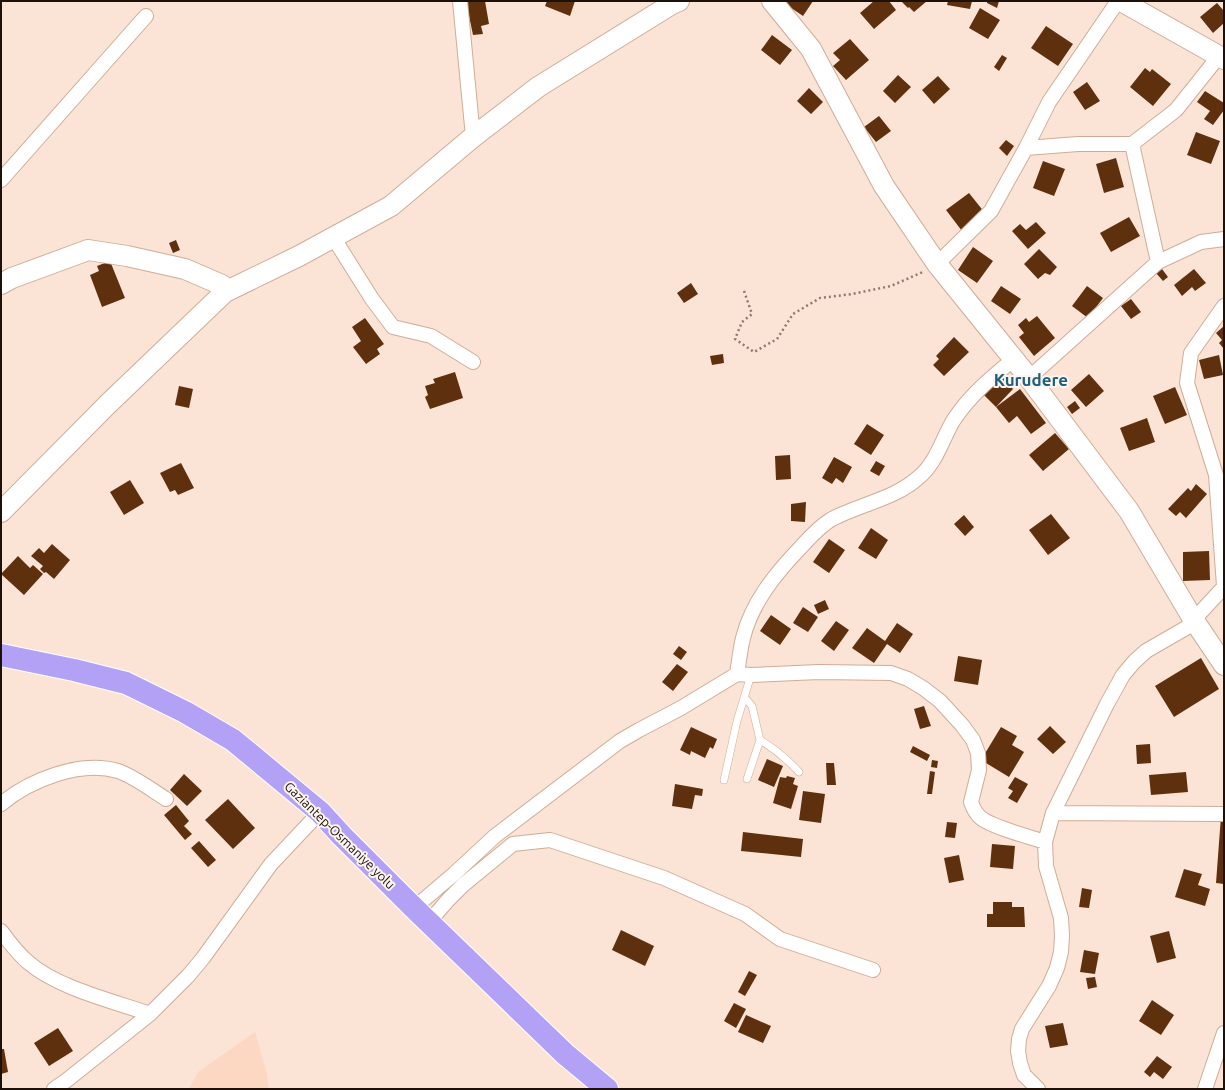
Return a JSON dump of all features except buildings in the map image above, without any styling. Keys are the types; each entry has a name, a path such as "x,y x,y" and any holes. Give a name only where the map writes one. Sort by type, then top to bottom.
{"highway":[{"name":"Gaziantep-Osmaniye yolu","path":"1,656 74,670 126,683 178,709 234,740 320,812 421,915 565,1054 607,1089"}],"street":[{"path":"460,1 472,137"},
{"path":"1,512 108,404 225,292 390,206 472,137 538,87 679,1"},
{"path":"772,1 811,50 884,186 937,264 1029,378 1129,511 1193,619 1224,665"},
{"path":"937,264 991,211 1026,148 1049,102 1119,1 1221,58 1176,110 1132,144 1078,144 1026,148"},
{"path":"1,180 146,16"},
{"path":"1132,144 1158,262"},
{"path":"333,237 372,299 393,327 430,336 473,362"},
{"path":"1029,378 1158,262 1201,242 1224,239"},
{"path":"1,284 12,278 88,250 127,256 185,269 222,285 225,292"},
{"path":"1038,1089 1024,1074 1020,1064 1018,1051 1022,1029 1049,986 1057,968 1061,952 1061,918 1046,866 1045,842 1053,813 1123,675 1146,651 1186,628 1224,587 1216,475 1187,383 1191,353 1224,306"},
{"path":"744,675 743,638 751,616 761,596 784,564 817,530 832,519 885,497 919,477 932,462 954,420 967,402 984,383 1014,359"},
{"path":"421,915 454,874 495,836 620,741 744,675 819,672 891,673 908,679 940,701 962,725 973,740 978,753 979,770 971,802 976,813 987,822 1045,842"},
{"path":"1,804 21,789 35,782 82,768 98,768 118,771 135,779 166,799"},
{"path":"54,1089 150,1014 184,981 203,958 271,864 320,812"},
{"path":"1053,813 1224,814"},
{"path":"421,915 448,900 463,885 513,844 550,840 664,878 745,914 780,939 873,970"},
{"path":"1,930 13,948 29,964 46,975 77,989 150,1014"},
{"path":"1205,1089 1224,1033"}],"lane":[{"path":"724,780 736,728 745,698 744,675"},
{"path":"745,698 752,706 760,740 747,779"},
{"path":"760,740 787,759 799,772"}],"path":[{"path":"744,291 752,314 742,322 735,339 754,352 777,339 793,314 820,298 852,294 891,286 937,264"}],"shaded area":[{"path":"255,1032 267,1074 269,1089 189,1089 198,1072"}],"district":[{"name":"Kurudere","path":"1031,380"}]}
